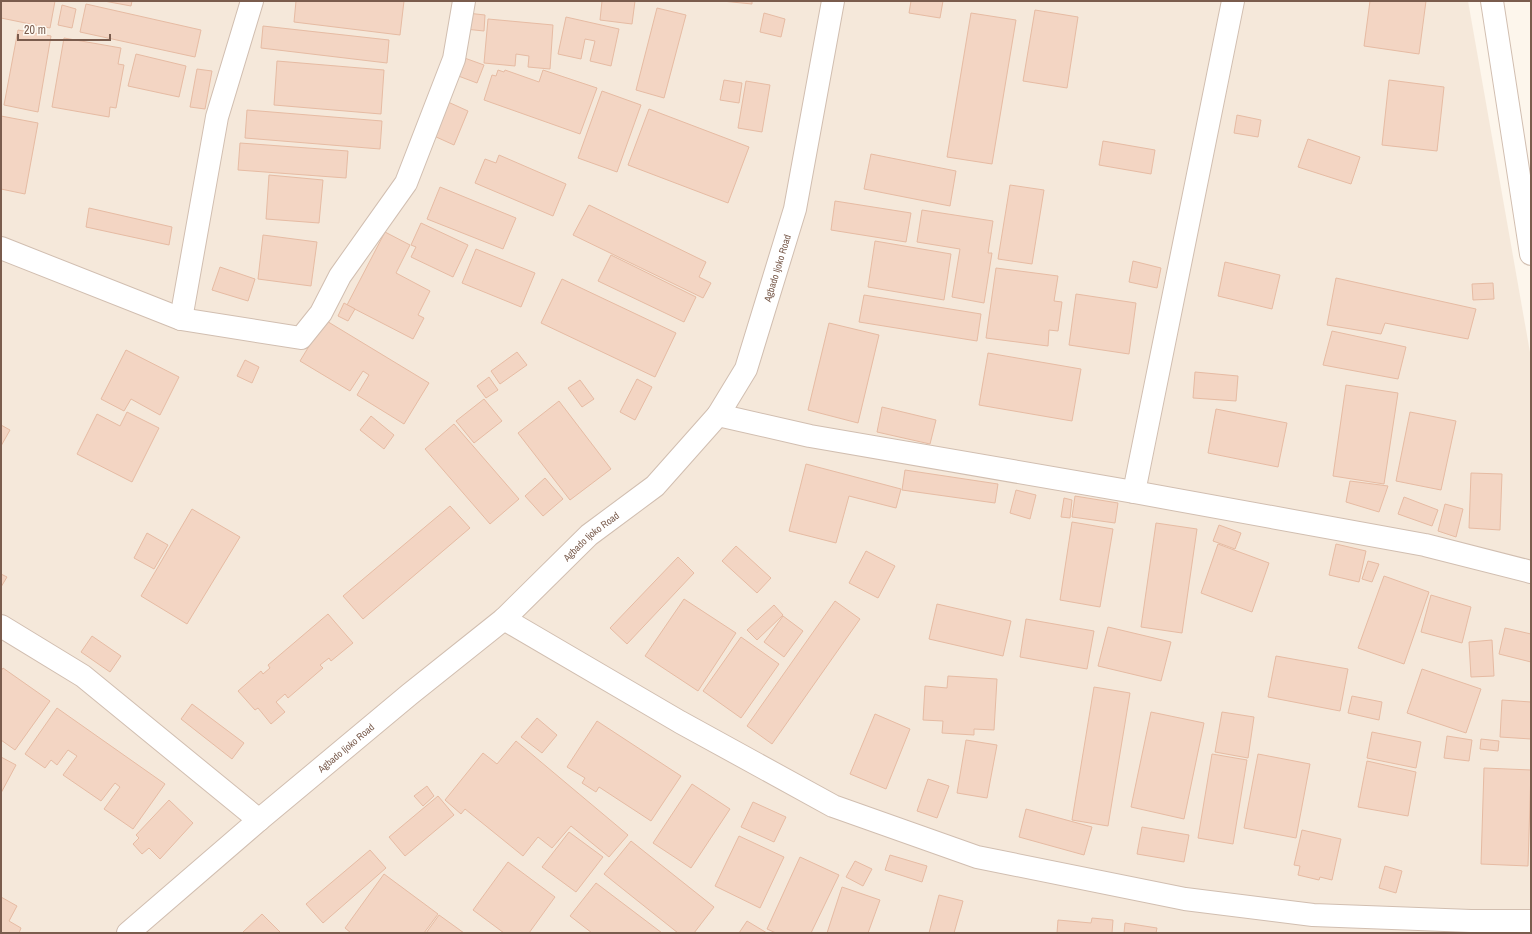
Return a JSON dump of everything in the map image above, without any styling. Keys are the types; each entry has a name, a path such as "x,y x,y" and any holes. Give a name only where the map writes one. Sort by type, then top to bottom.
{"street":[{"path":"181,319 217,117 252,1"},
{"path":"1,248 181,319 301,338 321,313 340,276 406,183 454,60 464,1"},
{"name":"Agbado Ijoko Road","path":"128,933 259,820 410,694 504,619 589,536 655,486 718,415 746,369 795,209 833,1"},
{"path":"1134,492 1233,1"},
{"path":"1492,1 1531,254"},
{"path":"718,415 818,437 1134,492 1425,545 1531,572"},
{"path":"504,619 680,722 833,806 977,857 1185,899 1313,915 1471,921 1531,921"},
{"path":"1,626 83,676 259,820"}],"shaded area":[{"path":"1,1 1468,1 1531,358 1531,933 1,933"}],"building":[{"path":"1,1 55,1 50,28 1,18"},
{"path":"104,1 132,1 131,6"},
{"path":"296,1 404,1 400,35 294,22"},
{"path":"602,1 635,1 632,24 600,20"},
{"path":"722,1 752,1 752,4"},
{"path":"911,1 943,1 940,18 909,13"},
{"path":"1370,1 1426,1 1419,54 1364,46"},
{"path":"86,4 201,30 195,57 80,32"},
{"path":"62,5 76,9 72,28 58,25"},
{"path":"657,8 686,15 664,98 636,90"},
{"path":"1035,10 1078,17 1067,88 1023,81"},
{"path":"467,13 485,15 484,31 465,29"},
{"path":"764,13 785,19 781,37 760,32"},
{"path":"971,13 1016,20 992,164 947,157"},
{"path":"566,17 619,29 611,66 590,61 595,41 585,39 581,59 558,54"},
{"path":"488,19 553,25 550,69 528,67 529,56 516,54 515,66 484,63"},
{"path":"263,26 389,40 387,63 261,48"},
{"path":"18,30 51,36 38,112 4,105"},
{"path":"64,38 121,48 118,64 124,65 116,108 110,107 109,117 52,107"},
{"path":"136,54 186,66 179,97 128,86"},
{"path":"459,56 484,65 477,83 453,74"},
{"path":"277,61 384,70 381,114 274,105"},
{"path":"197,69 212,71 205,109 190,107"},
{"path":"498,70 504,72 505,70 539,82 543,70 597,88 580,134 484,100 492,75 496,76"},
{"path":"724,80 742,83 739,103 720,100"},
{"path":"1389,80 1444,87 1437,151 1382,145"},
{"path":"746,81 770,85 762,132 738,128"},
{"path":"602,91 641,105 617,172 578,158"},
{"path":"448,102 468,111 454,145 434,136"},
{"path":"649,109 749,147 728,203 628,165"},
{"path":"247,110 382,121 380,149 245,138"},
{"path":"1237,115 1261,120 1258,137 1234,133"},
{"path":"1,116 38,123 25,194 1,189"},
{"path":"1308,139 1360,157 1351,184 1298,167"},
{"path":"1103,141 1155,150 1151,174 1099,165"},
{"path":"240,143 348,151 346,178 238,170"},
{"path":"871,154 956,171 950,206 864,189"},
{"path":"499,155 566,184 553,216 475,183 485,159 496,163"},
{"path":"269,175 323,180 319,223 266,219"},
{"path":"1010,185 1044,190 1032,264 998,259"},
{"path":"440,187 516,218 503,249 427,219"},
{"path":"835,201 911,213 906,242 831,230"},
{"path":"589,205 706,262 699,277 711,283 703,298 573,235"},
{"path":"89,208 172,227 169,245 86,227"},
{"path":"922,210 993,221 988,253 992,253 984,303 952,297 960,249 917,242"},
{"path":"421,223 468,245 453,277 411,257 416,247 411,245"},
{"path":"385,232 410,245 396,273 430,291 418,315 424,318 413,339 347,305"},
{"path":"263,235 317,242 311,286 258,279"},
{"path":"875,241 951,254 944,300 868,287"},
{"path":"476,249 535,273 521,307 462,283"},
{"path":"611,255 696,297 684,322 598,281"},
{"path":"1133,261 1161,268 1157,288 1129,282"},
{"path":"1225,262 1280,275 1272,309 1218,296"},
{"path":"220,267 255,279 248,301 212,290"},
{"path":"996,268 1058,276 1054,301 1062,302 1058,331 1049,330 1048,346 986,338"},
{"path":"1336,278 1476,309 1468,339 1385,323 1381,334 1327,325"},
{"path":"562,279 676,333 655,377 541,323"},
{"path":"1493,283 1494,299 1473,300 1472,284"},
{"path":"1076,294 1136,303 1129,354 1069,345"},
{"path":"864,295 981,314 977,341 859,322"},
{"path":"344,303 355,309 348,321 338,316"},
{"path":"325,320 429,383 404,424 357,395 369,375 363,371 350,391 300,361"},
{"path":"829,323 879,335 858,423 808,410"},
{"path":"1332,331 1406,347 1398,379 1323,365"},
{"path":"126,350 179,377 160,415 131,399 124,411 101,399"},
{"path":"517,352 527,365 500,384 491,371"},
{"path":"988,353 1081,369 1072,421 979,405"},
{"path":"245,360 259,367 252,383 237,376"},
{"path":"1195,372 1238,376 1236,401 1193,398"},
{"path":"489,377 498,390 486,398 477,386"},
{"path":"637,379 652,387 635,420 620,412"},
{"path":"580,380 594,399 582,407 568,388"},
{"path":"1346,385 1398,393 1384,484 1333,476"},
{"path":"484,399 502,421 474,443 456,421"},
{"path":"559,401 611,469 570,500 518,433"},
{"path":"882,407 936,420 930,444 877,432"},
{"path":"1216,409 1287,423 1278,467 1208,453"},
{"path":"127,412 159,428 132,482 77,454 97,414 120,426"},
{"path":"1410,412 1456,421 1441,490 1396,481"},
{"path":"371,416 394,435 384,449 360,430"},
{"path":"454,424 519,499 490,524 425,449"},
{"path":"1,425 10,430 1,446"},
{"path":"806,464 901,489 896,508 849,496 836,543 789,531"},
{"path":"905,470 998,484 995,503 902,490"},
{"path":"1471,473 1502,474 1500,530 1469,528"},
{"path":"545,478 563,499 543,516 525,496"},
{"path":"1350,481 1388,486 1379,512 1346,502"},
{"path":"1016,490 1036,495 1030,519 1010,513"},
{"path":"1075,496 1118,503 1115,523 1072,517"},
{"path":"1404,497 1438,510 1432,526 1398,514"},
{"path":"1064,498 1072,500 1070,518 1061,517"},
{"path":"1445,504 1463,509 1456,537 1438,531"},
{"path":"450,506 470,528 363,619 343,596"},
{"path":"192,509 240,537 187,624 141,596"},
{"path":"1072,522 1113,529 1100,607 1060,600"},
{"path":"1156,523 1197,529 1182,633 1141,627"},
{"path":"1219,525 1241,533 1235,549 1213,541"},
{"path":"147,533 168,545 154,569 134,558"},
{"path":"1218,544 1269,563 1252,612 1201,593"},
{"path":"1336,544 1366,551 1359,582 1329,575"},
{"path":"736,546 771,578 757,593 722,561"},
{"path":"866,551 895,566 878,598 849,583"},
{"path":"678,557 694,573 627,644 610,628"},
{"path":"1368,561 1379,564 1372,582 1362,579"},
{"path":"1,574 7,577 1,587"},
{"path":"1384,576 1429,592 1404,664 1358,648"},
{"path":"1431,595 1471,607 1462,643 1421,632"},
{"path":"684,599 736,633 698,691 645,656"},
{"path":"835,601 860,619 772,744 747,726"},
{"path":"937,604 1011,621 1003,656 929,639"},
{"path":"774,605 783,615 757,640 747,630"},
{"path":"328,614 353,643 331,661 329,658 320,665 323,668 288,698 285,694 276,702 285,712 271,724 258,708 255,710 238,691 261,671 263,674 270,668 268,665"},
{"path":"783,616 803,631 784,657 764,642"},
{"path":"1026,619 1094,631 1087,669 1020,657"},
{"path":"1108,627 1171,642 1161,681 1098,666"},
{"path":"1505,628 1531,634 1531,662 1499,654"},
{"path":"92,636 121,656 110,672 81,652"},
{"path":"741,637 779,664 741,718 703,691"},
{"path":"1492,640 1494,676 1471,677 1469,642"},
{"path":"1276,656 1348,669 1340,711 1268,697"},
{"path":"3,668 50,701 15,750 1,740 1,671"},
{"path":"1422,669 1481,689 1466,733 1407,713"},
{"path":"948,676 997,679 994,730 974,729 974,735 942,733 943,721 923,720 925,686 947,688"},
{"path":"1094,687 1130,693 1108,826 1072,820"},
{"path":"1352,696 1382,702 1379,720 1348,713"},
{"path":"1502,700 1531,702 1531,739 1500,737"},
{"path":"192,704 244,743 232,759 181,719"},
{"path":"57,708 165,784 133,829 104,809 120,787 115,783 101,801 63,775 77,756 68,750 57,765 51,760 45,768 25,754"},
{"path":"1151,712 1204,723 1184,819 1131,807"},
{"path":"1222,712 1254,717 1248,758 1215,752"},
{"path":"875,714 910,729 886,789 850,774"},
{"path":"537,718 557,735 542,753 521,737"},
{"path":"597,721 681,776 651,821 599,787 596,792 582,783 585,778 567,767"},
{"path":"1372,732 1421,742 1416,768 1367,758"},
{"path":"1447,736 1472,740 1469,761 1444,758"},
{"path":"1481,739 1499,741 1498,751 1480,749"},
{"path":"966,740 997,745 987,798 957,793"},
{"path":"516,741 628,835 609,857 571,826 552,848 538,837 523,856 465,809 461,814 445,800 483,753 497,764"},
{"path":"1212,754 1247,760 1233,844 1198,838"},
{"path":"1258,754 1310,764 1296,838 1244,828"},
{"path":"1,757 16,765 1,793"},
{"path":"1367,761 1416,772 1408,816 1358,807"},
{"path":"1484,768 1531,770 1528,866 1481,864"},
{"path":"928,779 949,786 937,818 917,811"},
{"path":"692,784 730,809 691,868 653,843"},
{"path":"427,786 434,796 423,806 414,796"},
{"path":"438,796 454,815 405,856 389,837"},
{"path":"169,800 193,823 160,859 149,848 142,854 133,844 139,838 136,835"},
{"path":"753,802 786,817 774,842 741,827"},
{"path":"1026,809 1092,827 1084,855 1019,837"},
{"path":"1142,827 1189,835 1184,862 1137,854"},
{"path":"1302,830 1341,839 1332,880 1320,877 1319,880 1298,875 1300,866 1294,865"},
{"path":"569,832 603,857 576,892 542,867"},
{"path":"739,836 784,857 760,908 715,886"},
{"path":"631,841 714,907 694,933 678,933 604,874"},
{"path":"370,850 386,868 323,923 306,904"},
{"path":"890,855 927,866 922,882 885,870"},
{"path":"800,857 839,875 811,933 776,933 767,929"},
{"path":"855,861 872,869 863,886 846,877"},
{"path":"508,862 555,897 529,933 504,933 473,910"},
{"path":"1385,866 1402,871 1396,893 1379,888"},
{"path":"384,874 438,914 424,933 351,933 345,928"},
{"path":"596,883 662,933 592,933 570,916"},
{"path":"842,887 880,900 868,933 827,933"},
{"path":"939,895 963,901 954,933 929,933"},
{"path":"1,897 17,906 9,921 21,928 19,933 1,933"},
{"path":"262,914 281,933 242,933"},
{"path":"439,915 464,933 426,933"},
{"path":"1092,918 1113,920 1112,933 1057,933 1058,920 1091,923"},
{"path":"747,921 767,933 739,933"},
{"path":"1125,923 1157,928 1156,933 1124,933"}]}
